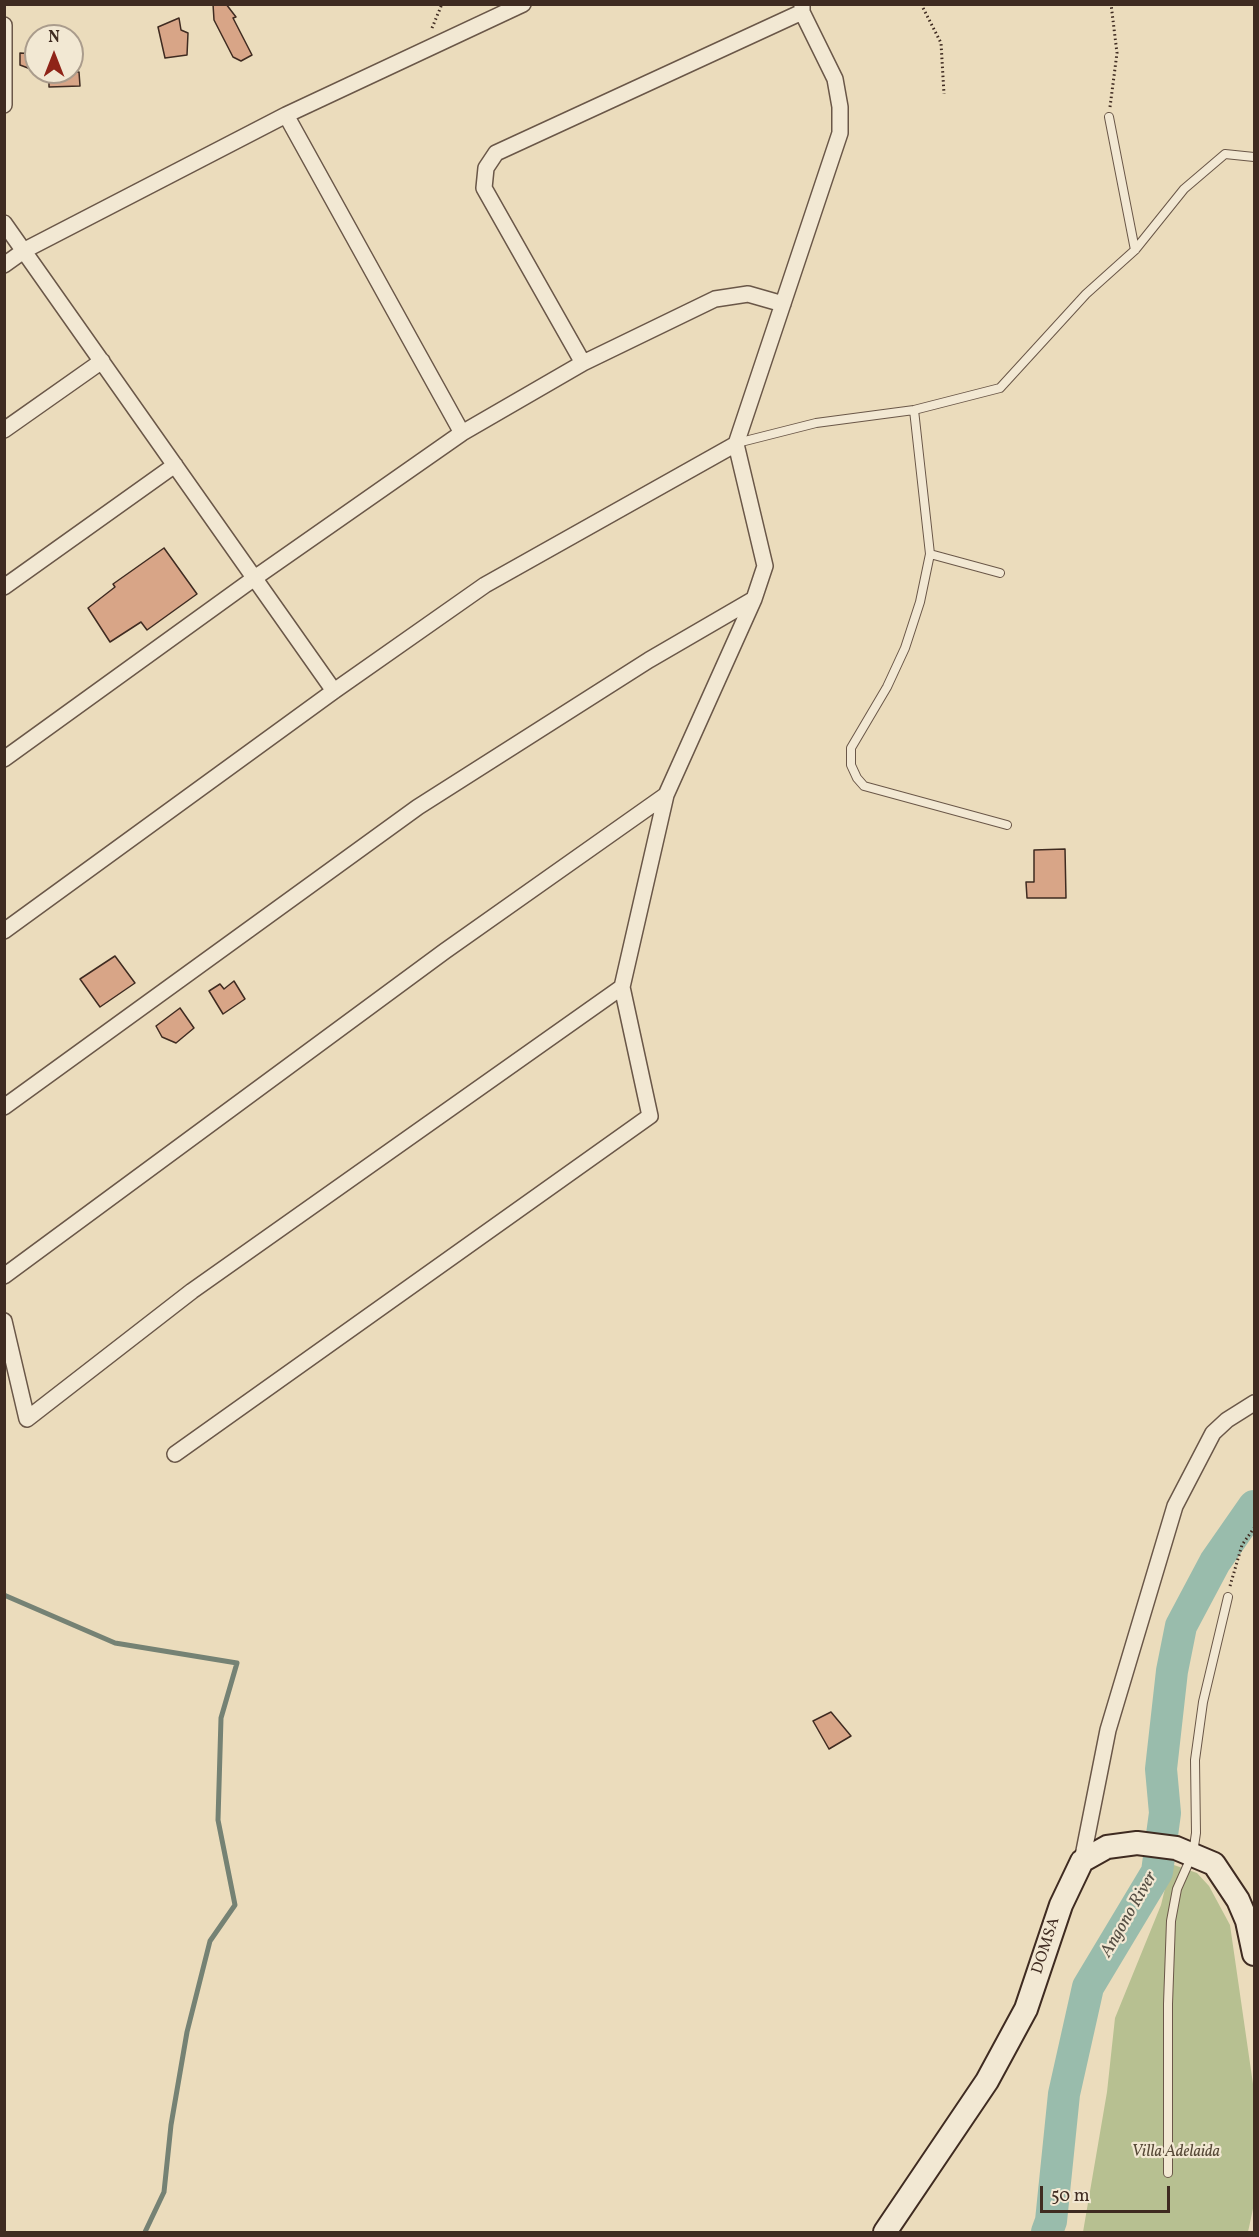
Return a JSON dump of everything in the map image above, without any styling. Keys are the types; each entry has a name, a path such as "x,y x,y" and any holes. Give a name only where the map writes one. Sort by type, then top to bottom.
{"main road":[{"path":"1082,1861 1107,1847 1137,1843 1185,1850 1214,1864 1238,1900 1247,1921 1254,1954"},
{"name":"DOMSA","path":"885,2232 987,2080 1026,2009 1061,1905 1082,1861"}],"street":[{"path":"4,265 25,250 286,115 523,4"},
{"path":"175,1454 650,1116 622,987 666,795 754,599 765,566 736,444 840,133 840,107 835,79 802,8 496,153 486,168 484,188 583,363"},
{"path":"4,25 4,105"},
{"path":"286,115 462,433"},
{"path":"4,223 334,691"},
{"path":"4,759 255,577 462,433 583,363 714,299 748,294 783,304"},
{"path":"4,430 102,361"},
{"path":"4,931 334,691 485,585 736,444"},
{"path":"4,587 175,465"},
{"path":"4,1107 418,807 649,660 754,599"},
{"path":"4,1276 445,951 666,795"},
{"path":"4,1320 27,1419 192,1291 622,987"},
{"path":"1082,1861 1108,1730 1175,1506 1213,1432 1254,1403"}],"lane":[{"path":"1109,117 1135,250"},
{"path":"736,444 816,423 914,410 1000,388 1086,294 1135,250 1184,189 1225,154 1254,157"},
{"path":"914,410 930,554 920,603 905,648 887,687 851,748 851,765 856,778 864,786 1007,825"},
{"path":"930,554 1000,573"},
{"path":"1168,2173 1168,2004 1171,1921 1185,1850 1196,1833 1195,1760 1213,1653 1228,1597"}],"path":[{"path":"921,4 941,43 944,94"},
{"path":"1109,117 1116,53 1111,4"},
{"path":"1228,1597 1231,1576 1242,1545 1254,1528"}],"green space":[{"name":"Villa Adelaida","path":"1171,1864 1197,1873 1209,1886 1230,1925 1254,2091 1254,2204 1248,2232 1083,2232 1107,2092 1115,2018 1161,1905"}],"building":[{"path":"213,4 226,4 236,17 233,18 252,55 241,61 233,57 214,20"},
{"path":"179,18 181,30 188,33 187,55 165,58 158,27"},
{"path":"20,53 24,53 24,66 20,65"},
{"path":"49,84 80,84 80,86 49,87"},
{"path":"164,548 197,594 147,630 141,622 110,642 88,608 115,587 113,584"},
{"path":"1065,849 1066,898 1027,898 1026,882 1034,882 1034,850"},
{"path":"115,956 135,983 100,1007 80,979"},
{"path":"234,981 245,999 223,1014 209,991 220,984 224,989"},
{"path":"180,1008 194,1028 176,1043 162,1037 156,1026"},
{"path":"831,1712 851,1736 829,1749 813,1721"}],"waterway":[{"name":"Angono River","path":"1047,2232 1051,2221 1064,2094 1088,1987 1157,1872 1165,1813 1161,1769 1172,1671 1181,1626 1215,1562 1254,1506"},
{"path":"4,1595 115,1643 237,1663 221,1718 218,1820 235,1905 210,1941 187,2032 171,2125 164,2192 145,2232"}]}
